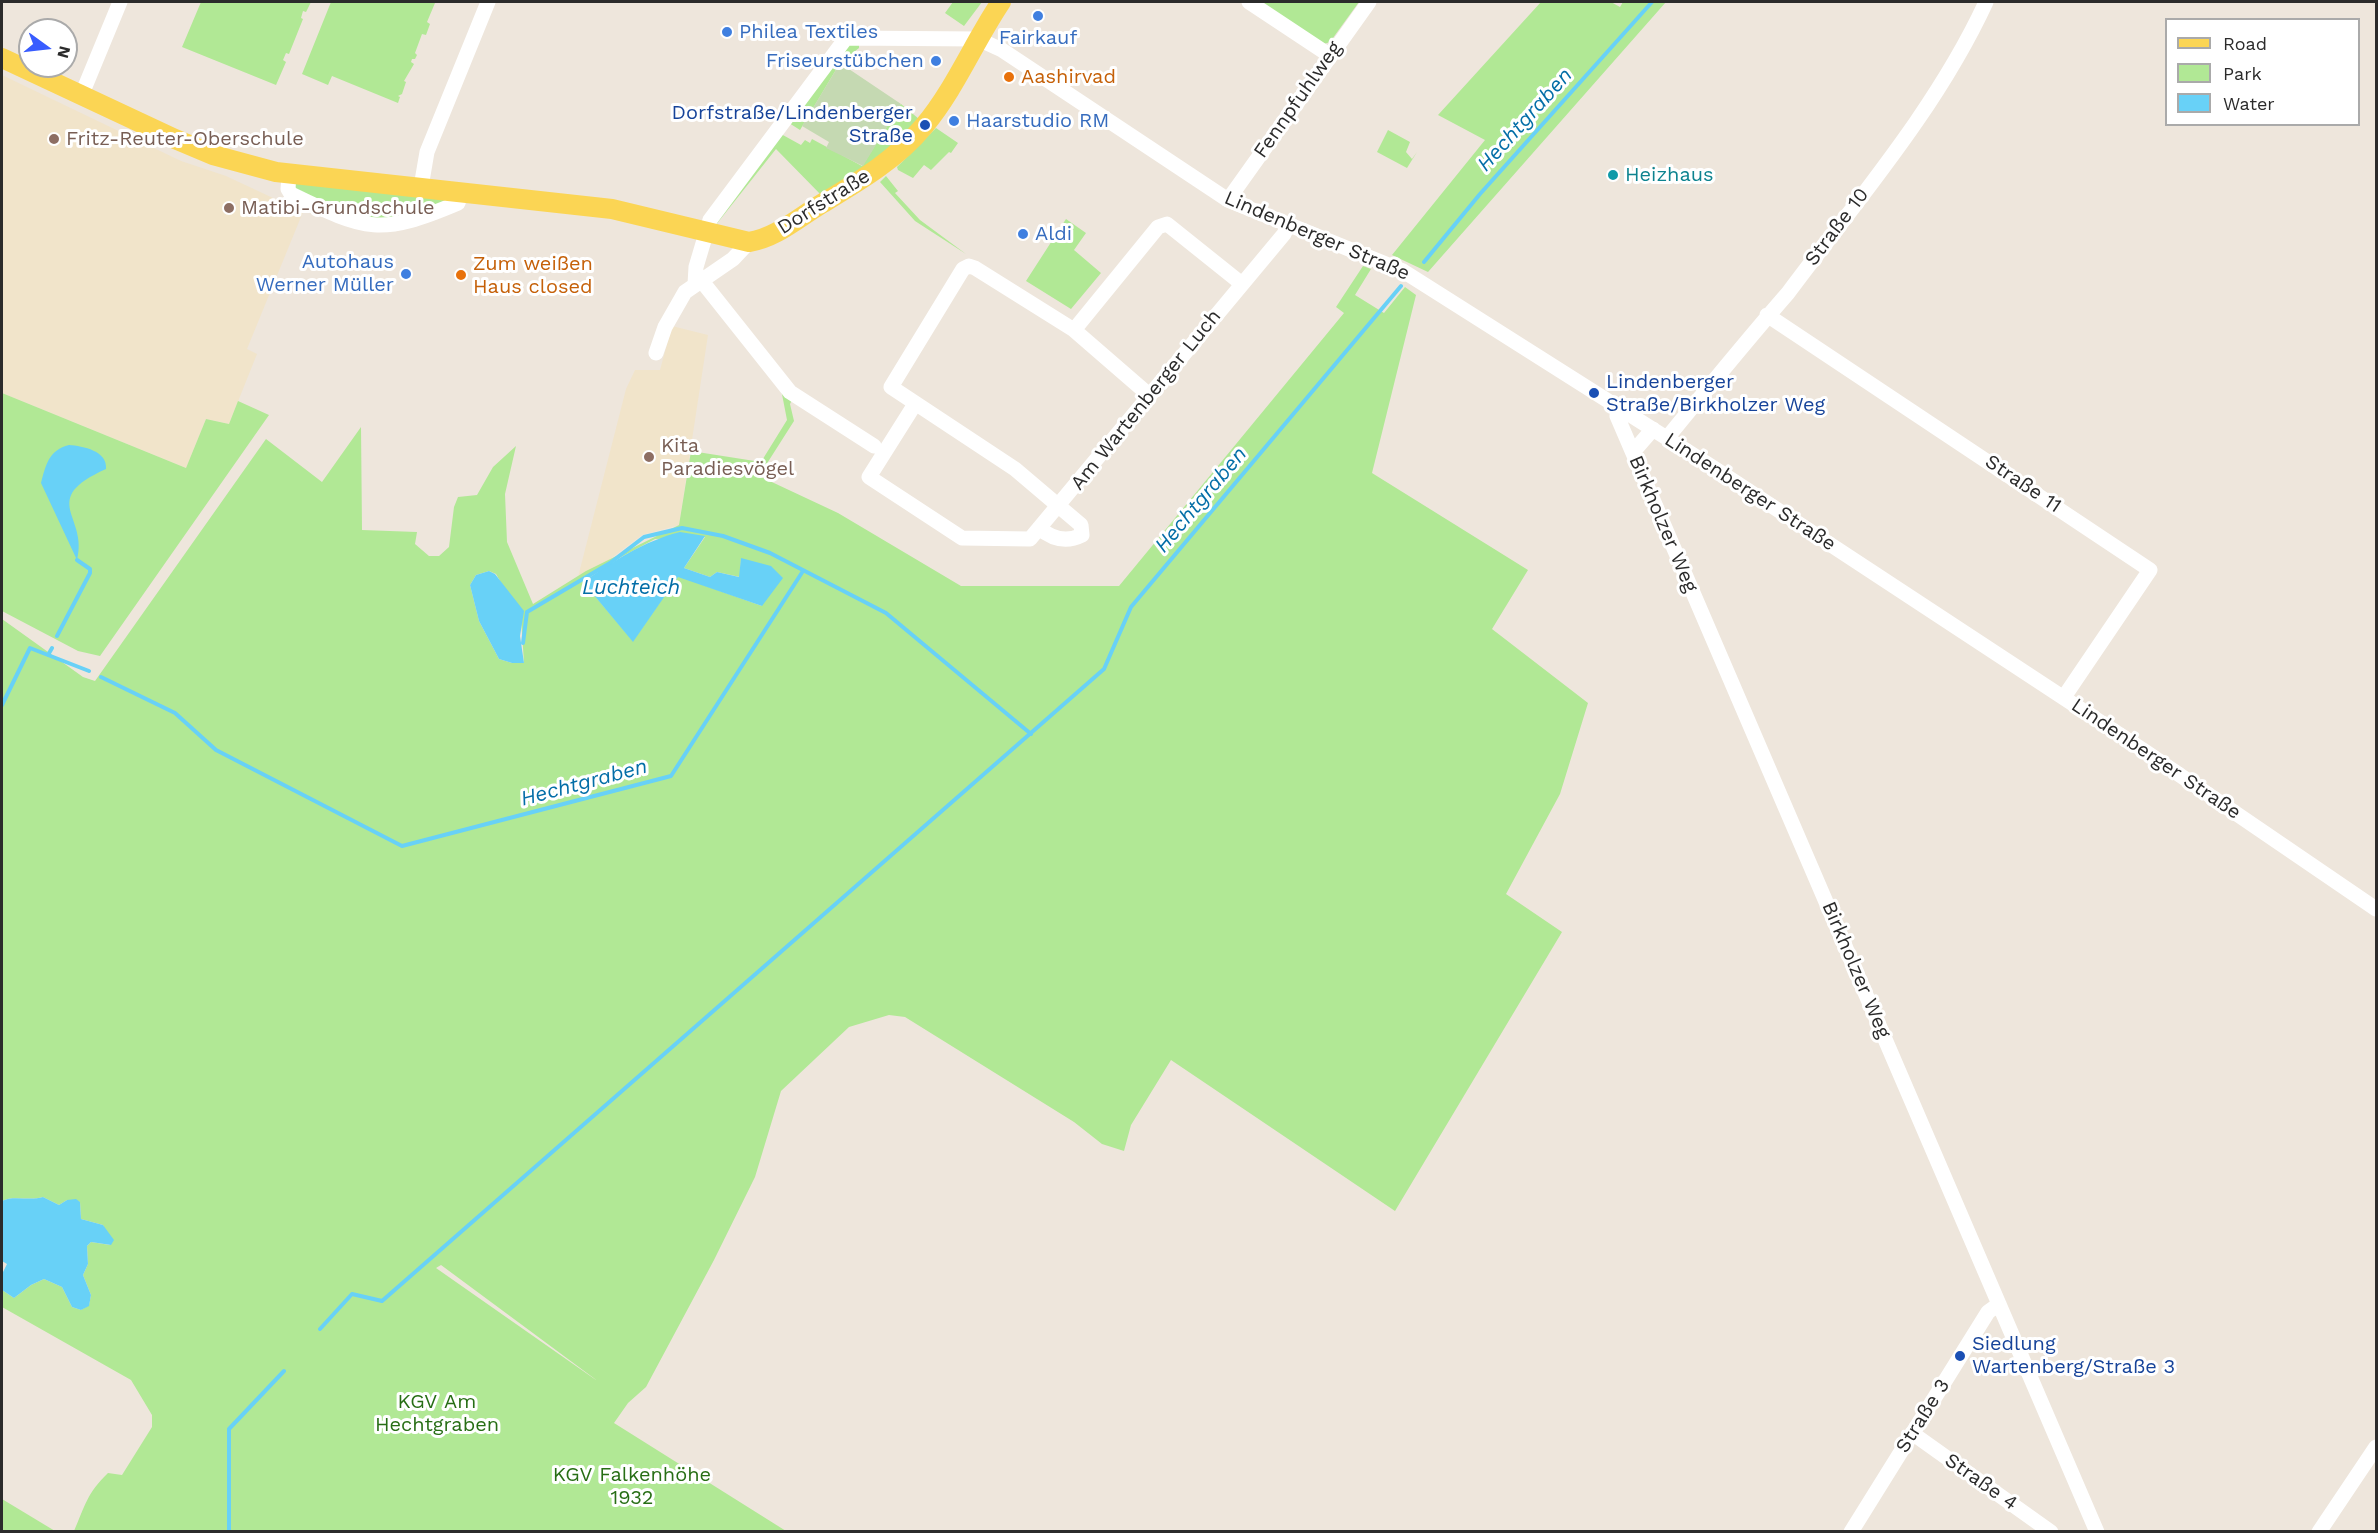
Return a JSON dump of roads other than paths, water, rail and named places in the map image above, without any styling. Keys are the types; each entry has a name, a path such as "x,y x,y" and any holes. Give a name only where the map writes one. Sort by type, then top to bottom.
{"main road":[{"name":"Dorfstraße","path":"749,242 771,235 846,189 908,143 925,125 945,96 1001,2"},
{"path":"2,58 213,155 289,175 421,187 612,209 708,226 749,242"}],"street":[{"path":"82,94 120,2"},
{"path":"421,187 427,152 488,2"},
{"path":"1249,2 1329,55"},
{"name":"Fennpfuhlweg","path":"1228,200 1329,55 1369,2"},
{"name":"Straße 10","path":"1667,438 1722,374 1767,315 1788,293 1925,109 1952,66 1986,2"},
{"path":"874,446 790,392 698,282 696,267 708,226 846,38 978,39"},
{"name":"Lindenberger Straße","path":"978,39 1002,51 1228,200 1403,271 1667,438 2064,697 2376,909"},
{"path":"289,175 288,189 291,194 353,221 381,227 402,224 458,202 461,192"},
{"path":"1074,330 1158,227 1167,224 1242,284"},
{"name":"Am Wartenberger Luch","path":"1039,528 1051,538 1074,539 1082,535 1081,525 1059,506 1284,234 1288,225"},
{"name":"Dorfstraße","path":"656,353 675,306 685,292 733,259 749,242"},
{"path":"915,404 870,472 869,477 872,481 962,538 1030,538 1059,506 1015,469 891,387 893,380 963,269 969,266 1074,330 1149,395"},
{"name":"Straße 11","path":"1767,315 2150,570 2064,697"},
{"name":"Birkholzer Weg","path":"1621,410 1617,416 2097,1532"},
{"path":"1633,452 1653,429"},
{"name":"Straße 3","path":"1851,1532 1988,1312 1999,1304"},
{"name":"Straße 4","path":"1912,1433 2051,1532"},
{"path":"2319,1532 2376,1447"}],"water":[{"path":"69,445 94,451 106,463 106,469 85,480 74,490 70,500 70,510 79,545 77,560 41,483 49,459 57,450"},
{"name":"Luchteich","path":"680,532 705,536 684,568 710,577 717,572 739,577 741,558 771,566 783,578 762,606 678,577 633,642 583,582 642,546"},
{"path":"489,571 495,574 524,611 520,636 524,663 512,663 499,659 479,621 470,585 476,575"},
{"path":"43,1197 59,1205 67,1200 76,1199 80,1202 81,1219 103,1225 114,1240 111,1245 91,1242 87,1246 88,1264 83,1275 91,1295 89,1306 81,1310 72,1307 62,1287 44,1279 31,1285 14,1298 2,1290 2,1274 7,1264 2,1261 2,1201 11,1198"}],"waterway":[{"name":"Hechtgraben","path":"1424,262 1480,194 1652,2"},
{"name":"Hechtgraben","path":"320,1329 352,1294 382,1301 1104,669 1131,607 1401,286"},
{"path":"523,643 527,612 610,563 644,537 682,528 723,536 770,553 886,613 1031,734"},
{"path":"57,636 90,573 90,569 77,560"},
{"name":"Hechtgraben","path":"101,677 175,713 216,750 402,846 671,776 803,571"},
{"path":"2,705 30,648 89,671"},
{"path":"48,655 52,648"},
{"name":"Hechtgraben","path":"229,1532 229,1429 284,1371"}],"place":[{"name":"Fairkauf","path":"1038,16"},
{"name":"Philea Textiles","path":"727,32"},
{"name":"Friseurstübchen","path":"936,61"},
{"name":"Aashirvad","path":"1009,77"},
{"name":"Haarstudio RM","path":"954,121"},
{"name":"Dorfstraße/Lindenberger Straße","path":"925,125"},
{"name":"Fritz-Reuter-Oberschule","path":"54,139"},
{"name":"Heizhaus","path":"1613,175"},
{"name":"Matibi-Grundschule","path":"229,208"},
{"name":"Aldi","path":"1023,234"},
{"name":"Autohaus Werner Müller","path":"406,274"},
{"name":"Zum weißen Haus closed","path":"461,275"},
{"name":"Lindenberger Straße/Birkholzer Weg","path":"1594,393"},
{"name":"Kita Paradiesvögel","path":"649,457"},
{"name":"Siedlung Wartenberg/Straße 3","path":"1960,1356"}],"park label":[{"name":"KGV Am Hechtgraben","path":"437,1414"},
{"name":"KGV Falkenhöhe 1932","path":"632,1486"}]}
